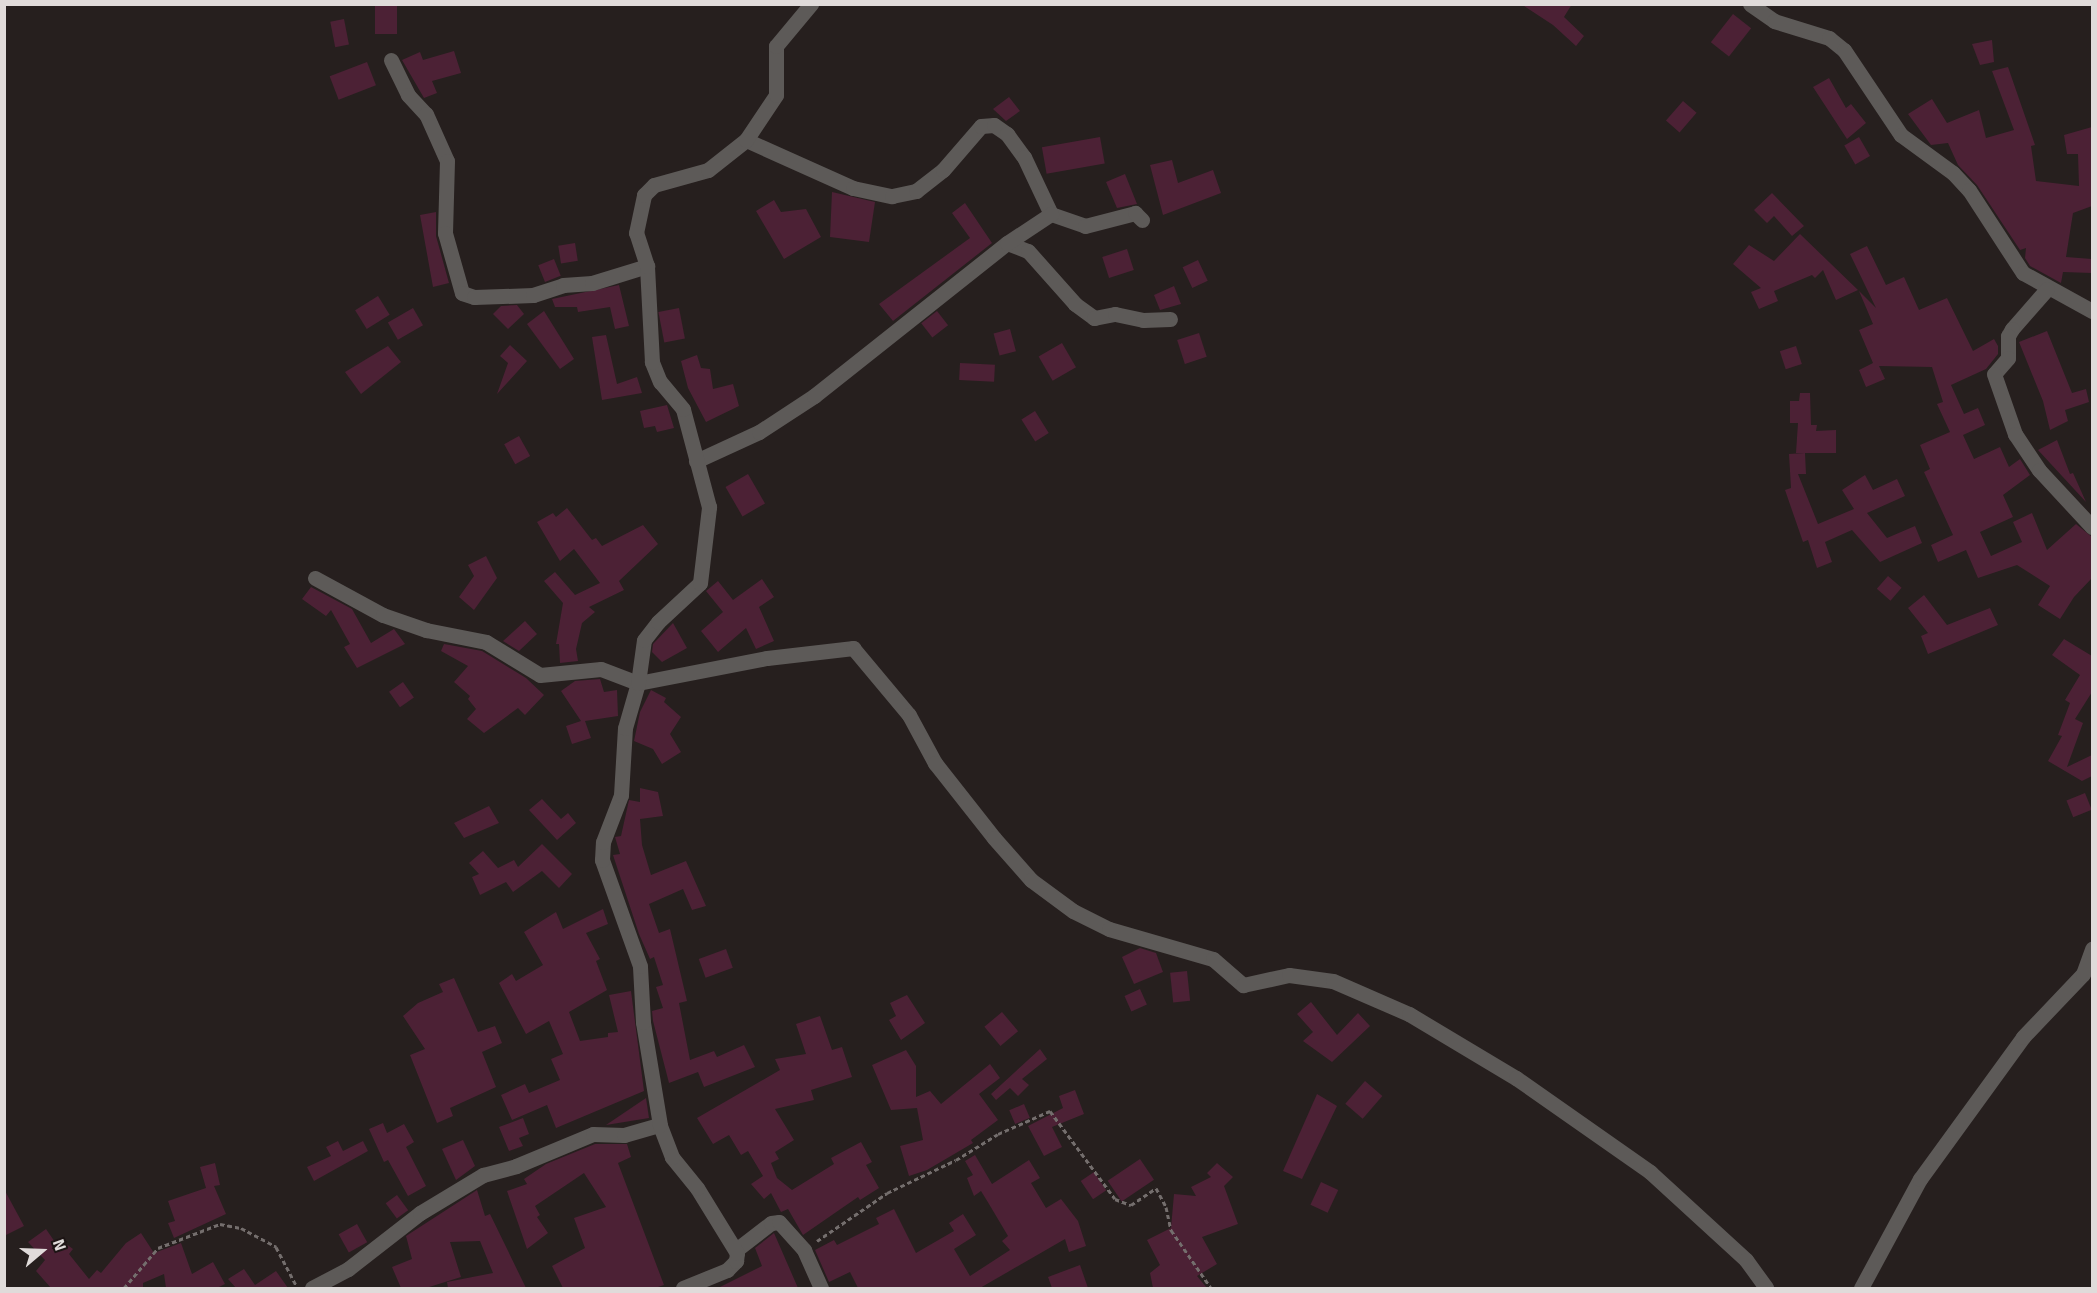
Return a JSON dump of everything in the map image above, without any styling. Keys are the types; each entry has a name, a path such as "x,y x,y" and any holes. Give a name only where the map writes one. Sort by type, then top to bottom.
{"street":[{"path":"683,1288 726,1270 736,1261 736,1250 697,1188 672,1157 660,1125 643,1022 639,966 602,860 603,842 621,795 625,728 638,682 644,640 664,615 694,592 702,575 709,507 683,409 660,382 652,362 647,266 636,233 644,195 654,185 708,170 746,140 776,95 776,46 811,4"},
{"path":"1750,4 1774,21 1829,38 1844,51 1901,135 1953,173 1969,190 2023,273 2047,289 2092,311"},
{"path":"391,60 408,95 426,114 447,161 445,233 462,293 474,297 533,295 563,285 591,283 647,266"},
{"path":"746,140 853,188 892,196 916,191 943,171 981,126 994,125 1007,134 1024,157 1051,214 1085,226 1135,213 1142,220"},
{"path":"696,461 759,432 814,396 1007,243 1051,214"},
{"path":"1007,243 1028,251 1075,304 1095,318 1115,314 1143,320 1170,320"},
{"path":"2047,289 2012,329 2008,358 1994,374 2015,434 2039,470 2092,527"},
{"path":"315,578 383,615 426,630 486,642 540,675 601,669 638,682 767,658 853,648 909,715 935,763 994,838 1031,880 1073,911 1109,929 1213,959 1244,985 1288,975 1333,981 1408,1014 1516,1078 1650,1172 1746,1260 1766,1288"},
{"path":"1861,1288 1927,1169 2023,1037 2083,974 2092,949"},
{"path":"312,1288 348,1269 420,1213 483,1175 516,1166 593,1134 624,1135 660,1125"},
{"path":"736,1250 776,1221 804,1250 821,1288"}],"path":[{"path":"804,1250 887,1193 948,1164 998,1134 1050,1112 1115,1199 1131,1205 1156,1188 1166,1207 1171,1230 1211,1288"},
{"path":"124,1288 158,1248 220,1224 241,1228 276,1247 298,1288"}],"building":[{"path":"375,4 397,4 397,34 375,34"},
{"path":"1521,4 1572,4 1564,17 1584,36 1576,46 1553,25"},
{"path":"1733,14 1751,28 1729,57 1711,42"},
{"path":"344,19 349,45 335,47 330,22"},
{"path":"1992,40 1994,62 1980,65 1972,44"},
{"path":"454,51 461,73 432,81 437,93 424,98 402,60 420,52 423,60"},
{"path":"367,62 376,85 339,100 330,76"},
{"path":"2008,67 2035,145 2031,146 2036,181 2079,186 2078,154 2067,154 2064,135 2092,127 2092,206 2073,213 2066,257 2092,259 2092,273 2063,272 2061,283 2030,266 2025,258 2026,248 2020,250 1977,185 1958,165 1948,143 1931,145 1908,114 1932,99 1947,123 1979,110 1986,138 2014,130 1992,71"},
{"path":"1829,78 1846,108 1851,104 1866,123 1847,139 1813,87"},
{"path":"1009,97 1020,111 1006,121 993,109"},
{"path":"1683,101 1697,113 1680,132 1666,121"},
{"path":"1100,137 1105,164 1047,174 1042,147"},
{"path":"1859,137 1870,156 1855,165 1844,146"},
{"path":"1172,160 1178,183 1213,170 1221,193 1163,215 1150,165"},
{"path":"1125,174 1137,204 1117,208 1106,182"},
{"path":"832,192 875,202 869,242 830,237"},
{"path":"1772,193 1804,226 1792,236 1774,216 1767,223 1754,210"},
{"path":"774,200 781,212 806,209 821,237 784,259 756,211"},
{"path":"965,203 992,243 893,321 879,304 970,238 952,213"},
{"path":"436,212 436,236 449,283 433,287 420,215"},
{"path":"1800,234 1858,290 1836,300 1823,270 1815,278 1812,275 1774,291 1778,301 1759,309 1751,292 1761,288 1733,264 1749,245 1774,261"},
{"path":"575,243 578,261 561,263 558,246"},
{"path":"1867,246 1886,285 1904,277 1919,310 1947,298 1973,351 1994,339 1998,346 1998,354 1986,369 1951,385 1964,414 1978,408 1985,425 1963,435 1974,459 2000,447 2009,467 2020,459 2030,475 2003,495 2013,517 1980,532 1991,556 2022,542 2013,522 2032,513 2047,550 2076,524 2092,537 2092,578 2074,597 2060,619 2038,605 2050,586 2017,565 1978,578 1966,550 1938,562 1931,545 1953,535 1924,472 1930,469 1920,445 1950,432 1937,404 1943,402 1932,367 1879,366 1885,379 1866,387 1859,370 1873,363 1859,330 1873,324 1859,291 1876,308 1850,254"},
{"path":"1127,249 1134,270 1109,278 1102,257"},
{"path":"554,259 561,276 545,282 538,265"},
{"path":"1198,260 1208,281 1192,288 1183,267"},
{"path":"619,285 629,326 615,329 610,307 578,312 577,307 555,307 552,299"},
{"path":"1174,286 1181,304 1160,310 1154,295"},
{"path":"378,296 390,315 367,329 355,310"},
{"path":"517,305 524,314 508,329 493,314 501,306"},
{"path":"413,308 423,325 398,340 388,322"},
{"path":"679,308 685,338 664,342 658,312"},
{"path":"544,311 574,359 560,369 527,324"},
{"path":"937,311 948,325 932,337 921,323"},
{"path":"1010,329 1016,351 1000,356 994,333"},
{"path":"2047,331 2072,393 2086,389 2089,402 2065,410 2068,421 2050,430 2043,401 2019,342"},
{"path":"1199,333 1207,357 1185,364 1177,340"},
{"path":"606,335 617,384 637,377 642,393 602,400 592,337"},
{"path":"1062,343 1076,367 1053,381 1039,356"},
{"path":"510,345 527,361 497,394 508,363 500,356"},
{"path":"388,346 401,362 361,394 345,372"},
{"path":"1796,346 1802,364 1786,369 1780,351"},
{"path":"697,355 701,368 710,369 713,389 733,384 739,406 706,422 688,388 681,361"},
{"path":"960,363 995,365 994,382 959,380"},
{"path":"1800,393 1810,393 1811,425 1817,425 1816,431 1836,430 1836,453 1796,453 1798,423 1790,423 1790,401 1799,401"},
{"path":"667,405 674,428 657,432 655,426 644,428 640,411"},
{"path":"1035,411 1049,433 1035,442 1021,419"},
{"path":"519,436 530,456 515,464 504,444"},
{"path":"2057,440 2070,474 2073,473 2086,502 2038,450"},
{"path":"1805,453 1806,474 1798,474 1818,524 1854,509 1842,490 1865,475 1873,490 1897,479 1905,496 1867,513 1887,538 1915,526 1922,543 1880,562 1852,530 1825,542 1832,562 1817,568 1808,540 1803,542 1785,490 1791,488 1789,454"},
{"path":"748,474 765,503 742,516 725,487"},
{"path":"567,508 592,540 596,538 602,546 643,525 658,544 619,581 624,590 589,607 595,612 582,623 576,649 578,661 560,663 559,644 556,644 563,603 544,581 555,572 575,595 600,583 574,549 560,561 537,522 553,513 556,517"},
{"path":"486,556 497,578 474,610 459,597 474,576 468,565"},
{"path":"1888,576 1902,588 1890,601 1877,589"},
{"path":"762,579 774,597 759,607 774,641 756,649 746,628 718,652 701,631 723,612 706,591 718,581 733,600"},
{"path":"311,587 352,609 371,643 394,629 405,644 357,668 344,647 350,644 331,610 326,616 302,599"},
{"path":"1924,595 1947,625 1990,608 1998,625 1928,654 1921,636 1928,633 1908,608"},
{"path":"525,621 537,634 519,651 503,641"},
{"path":"673,623 687,648 662,662 652,652 653,644"},
{"path":"2064,639 2092,656 2092,692 2075,719 2083,723 2067,767 2092,755 2092,776 2082,781 2048,761 2062,736 2058,735 2070,703 2065,700 2080,675 2052,655"},
{"path":"444,644 482,651 526,678 544,695 525,715 518,708 484,733 467,719 476,709 468,699 470,696 454,682 468,666 441,651"},
{"path":"600,679 604,692 617,690 618,716 585,721 591,738 572,744 566,726 581,721 561,691 575,681"},
{"path":"403,682 414,698 400,707 389,692"},
{"path":"651,690 666,698 664,702 681,717 670,734 681,752 662,764 653,749 634,741 640,712"},
{"path":"640,788 658,792 663,816 640,819 642,845 651,875 686,861 706,906 692,910 683,889 649,904 659,933 670,929 687,1001 679,1003 690,1060 714,1051 717,1057 744,1045 755,1067 704,1087 698,1072 669,1083 652,1011 663,1008 656,987 663,985 654,957 650,959 639,934 613,855 620,854 615,837 621,836 629,800 640,802"},
{"path":"2085,793 2092,810 2073,817 2066,800"},
{"path":"542,799 561,819 568,813 576,823 557,840 529,810"},
{"path":"489,806 499,823 464,838 454,823"},
{"path":"542,844 572,874 559,888 542,871 513,892 506,882 480,895 472,877 479,874 469,863 483,851 498,868 514,860 518,867"},
{"path":"603,909 608,924 586,933 600,959 596,961 607,990 569,1012 580,1041 608,1037 608,1033 618,1032 609,995 631,991 644,1091 556,1128 547,1105 512,1120 501,1095 525,1084 529,1093 560,1080 551,1059 563,1054 549,1021 526,1034 499,983 512,974 516,981 543,965 524,932 556,912 563,929"},
{"path":"1140,948 1156,953 1163,972 1134,984 1122,957"},
{"path":"726,949 733,968 706,978 699,959"},
{"path":"1187,971 1190,1001 1173,1003 1170,973"},
{"path":"454,978 478,1032 495,1026 502,1043 482,1052 496,1087 450,1108 453,1116 437,1123 410,1055 425,1049 403,1016 418,1003 443,992 439,984"},
{"path":"1140,989 1147,1005 1131,1011 1124,996"},
{"path":"907,995 925,1023 901,1040 889,1020 896,1016 890,1003"},
{"path":"1311,1002 1337,1035 1358,1013 1370,1026 1332,1062 1303,1041 1313,1032 1297,1014"},
{"path":"1002,1012 1018,1031 1000,1046 984,1027"},
{"path":"820,1016 832,1050 842,1047 852,1077 811,1090 814,1100 775,1109 794,1140 775,1152 779,1159 771,1163 777,1178 792,1190 834,1164 831,1158 861,1142 872,1162 866,1165 879,1188 860,1200 858,1197 803,1235 788,1209 781,1212 771,1193 764,1199 751,1184 763,1176 748,1151 741,1155 729,1135 713,1144 697,1118 780,1070 775,1059 806,1054 796,1024"},
{"path":"1040,1049 1047,1059 1022,1079 1029,1085 1018,1096 1010,1088 996,1100 991,1094"},
{"path":"906,1050 916,1066 916,1097 930,1091 941,1104 990,1064 1000,1078 979,1094 998,1120 971,1140 973,1143 927,1170 909,1176 900,1146 923,1140 917,1108 891,1110 872,1065"},
{"path":"1365,1081 1382,1096 1363,1119 1345,1104"},
{"path":"1075,1090 1084,1114 1052,1127 1062,1147 1044,1156 1028,1126 1063,1108 1059,1096"},
{"path":"1317,1094 1337,1106 1302,1179 1283,1171"},
{"path":"646,1098 649,1118 606,1125"},
{"path":"1024,1104 1030,1118 1015,1124 1009,1110"},
{"path":"523,1118 529,1134 519,1138 523,1146 509,1151 499,1127"},
{"path":"383,1123 387,1133 404,1124 414,1142 406,1147 426,1186 408,1196 388,1160 384,1162 369,1129"},
{"path":"463,1140 475,1166 456,1180 442,1149"},
{"path":"338,1141 343,1151 363,1141 368,1151 314,1181 307,1167 331,1156 326,1147"},
{"path":"595,1144 627,1144 631,1157 618,1163 664,1285 655,1288 563,1288 552,1266 585,1248 574,1218 606,1207 584,1173 535,1206 540,1215 537,1217 548,1233 527,1249 507,1191 527,1184 524,1179 546,1164"},
{"path":"975,1155 992,1184 1029,1160 1040,1178 1031,1183 1046,1208 1061,1199 1078,1221 1086,1246 1069,1252 1065,1239 980,1288 858,1288 850,1272 829,1282 815,1250 834,1240 837,1245 879,1224 876,1218 894,1209 916,1253 954,1231 949,1223 963,1214 976,1235 954,1249 970,1276 1010,1250 1002,1241 1008,1236 989,1204 981,1191 974,1196 967,1178 973,1175 965,1161"},
{"path":"1140,1159 1154,1180 1122,1202 1108,1181"},
{"path":"215,1163 220,1185 214,1186 226,1214 174,1238 168,1223 175,1221 168,1201 206,1188 200,1167"},
{"path":"1217,1163 1233,1177 1224,1186 1238,1224 1202,1237 1217,1264 1197,1276 1207,1288 1153,1288 1150,1273 1160,1265 1147,1240 1171,1228 1174,1194 1196,1196 1191,1187 1211,1177 1207,1173"},
{"path":"1094,1172 1106,1190 1093,1199 1081,1181"},
{"path":"1321,1182 1338,1190 1328,1213 1310,1205"},
{"path":"4,1189 24,1226 4,1236"},
{"path":"477,1190 485,1216 490,1214 526,1288 448,1288 447,1282 493,1273 480,1241 450,1242 461,1277 426,1288 401,1288 392,1267 412,1259 406,1236"},
{"path":"397,1195 408,1210 397,1219 386,1203"},
{"path":"357,1224 367,1242 349,1253 339,1234"},
{"path":"46,1229 57,1245 61,1240 73,1249 69,1254 89,1279 97,1270 101,1273 126,1243 141,1233 154,1253 181,1243 192,1274 213,1262 225,1284 217,1288 166,1288 164,1274 143,1283 143,1288 51,1288 36,1271 45,1260 28,1242"},
{"path":"774,1233 798,1288 718,1288 762,1266 755,1248"},
{"path":"1080,1265 1088,1288 1052,1288 1048,1277"},
{"path":"244,1269 255,1285 276,1271 288,1288 236,1288 228,1279"}]}
